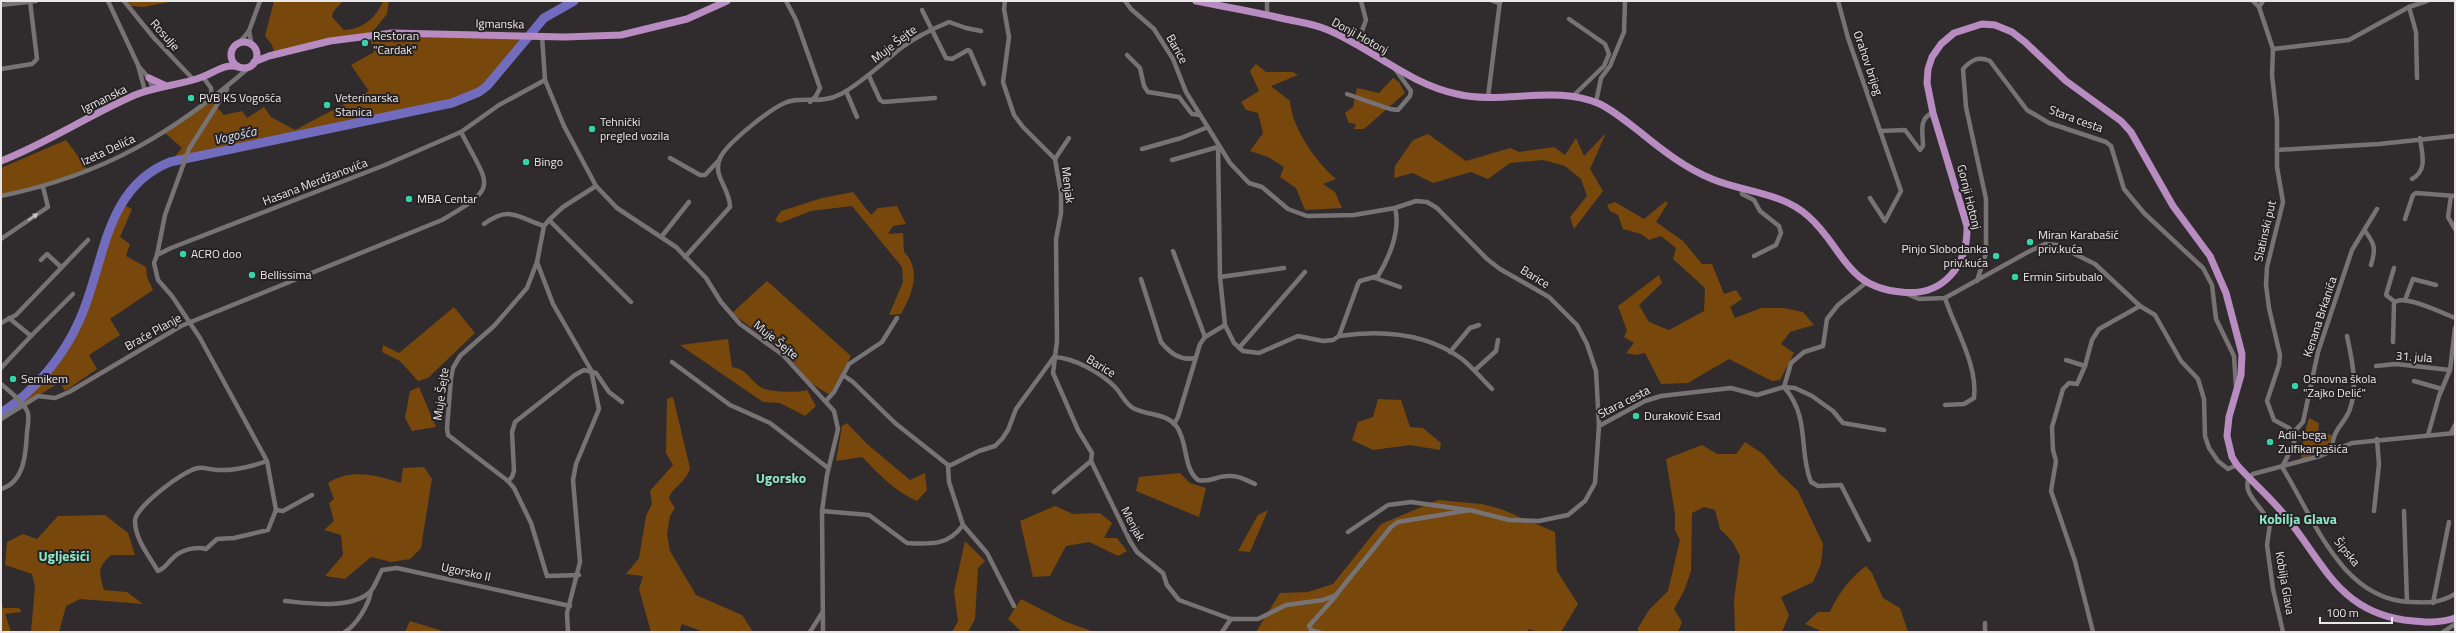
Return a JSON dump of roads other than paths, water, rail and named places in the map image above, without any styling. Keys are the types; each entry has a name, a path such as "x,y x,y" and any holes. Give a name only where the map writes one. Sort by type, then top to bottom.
{"main road":[{"name":"Igmanska","path":"253,64 269,56 350,38 384,34 598,37 638,33 687,19 726,1"},
{"name":"Donji Hotonj","path":"1196,1 1209,2 1324,28 1357,44 1395,68 1432,87 1456,94 1488,97 1548,95 1572,97 1596,102 1620,116"},
{"name":"Stara cesta","path":"1962,30 1990,25 2012,32 2066,81 2105,108 2131,132 2160,186 2210,256 2220,276 2242,354 2241,375 2229,417 2227,436 2232,457 2249,478"},
{"name":"Gornji Hotonj","path":"1620,116 1671,156 1695,171 1723,184 1774,197 1806,214 1819,227 1847,267 1867,282 1882,289 1903,293 1925,289 1949,279 1964,255 1967,238 1967,226 1954,178 1933,113 1927,83 1932,57 1941,44 1962,30"},
{"path":"254,48 253,64 240,68 232,62 231,53 238,44 246,43 269,56"},
{"name":"Igmanska","path":"1,161 50,139 96,114 145,91 203,77 221,67 231,53"},
{"name":"Igmanska","path":"221,67 240,68"},
{"path":"149,78 166,85"},
{"path":"2249,478 2286,517 2320,566 2350,599 2378,615 2433,623 2455,618"}],"street":[{"path":"1,6 36,1"},
{"path":"108,1 138,65 145,91"},
{"name":"Rosulje","path":"124,1 154,38 194,79"},
{"path":"238,44 249,31 260,1"},
{"path":"786,1 796,20 820,88 816,96 810,102"},
{"name":"Menjak","path":"1005,1 1004,9 1009,37 1003,82 1014,115 1023,127 1055,159 1061,193 1062,214 1056,239 1057,341 1053,373 1062,397 1092,453 1090,461 1137,552 1163,573 1168,584 1179,600 1231,619"},
{"name":"Barice","path":"1125,1 1131,9 1154,29 1173,59 1186,92 1218,145 1244,180 1262,187 1288,209 1298,214 1354,215 1394,208 1416,201 1427,202 1437,208 1494,264 1549,297 1577,325 1587,344 1596,371 1599,426"},
{"path":"1267,1 1267,15"},
{"path":"1357,44 1366,20 1361,1"},
{"path":"1488,97 1500,2 1493,1"},
{"path":"1596,102 1601,78 1610,66 1624,32 1625,1"},
{"name":"Orahov brijeg","path":"1838,1 1848,38 1881,131 1900,195 1884,221 1870,198"},
{"name":"Slatinski put","path":"2253,1 2259,7 2273,49 2272,75 2277,120 2277,167 2284,202 2271,243 2266,285 2269,308 2280,355 2279,365 2267,401 2274,420 2293,433"},
{"path":"2259,7 2264,1"},
{"path":"2273,49 2349,40 2409,7 2427,1"},
{"path":"1,69 32,64 37,59 30,2"},
{"path":"2409,7 2416,32 2417,78"},
{"name":"Muje Šejte","path":"922,10 949,60 968,50 970,51 984,84"},
{"path":"1569,19 1605,44 1610,54 1604,66 1572,97"},
{"name":"Muje Šejte","path":"670,158 700,175 705,175 733,142 779,106 796,101 810,102 831,98 846,91 869,76 901,48 932,29 949,22 981,31"},
{"path":"249,31 254,48"},
{"name":"Muje Šejte","path":"542,36 545,80 564,126 596,186 617,208 662,236 685,257 706,278 721,302 740,324 783,355 834,411 838,429 828,468 822,511 823,632"},
{"name":"Barice","path":"1127,55 1140,68 1144,86 1148,92 1179,97 1192,114 1200,115"},
{"name":"Stara cesta","path":"1977,281 1986,253 1986,199 1966,107 1962,75 1963,69 1972,60 1983,58 1990,61 2027,110 2049,123 2106,142 2112,146 2124,189 2144,213 2203,268 2212,285 2216,319 2234,356 2236,396"},
{"name":"Izeta Delića","path":"1,196 43,187 98,167 158,137 230,86 253,64"},
{"path":"138,65 149,78 153,88"},
{"path":"240,68 240,76"},
{"name":"Donji Hotonj","path":"1347,94 1390,109 1398,110 1410,96 1411,92 1395,68"},
{"name":"Muje Šejte","path":"869,76 880,100 883,102 935,98"},
{"path":"203,77 209,85 212,98"},
{"name":"Hasana Merdžanovića","path":"157,255 171,248 385,166 461,132 499,105 545,80"},
{"path":"230,86 189,149 165,215 154,263 158,280 191,323 442,220 473,201 484,190 485,180 461,132"},
{"path":"846,91 857,117"},
{"path":"1881,131 1905,130 1920,150 1923,146 1922,120 1926,116 1933,113"},
{"path":"1142,149 1181,138 1208,127"},
{"path":"2277,150 2379,144 2420,138 2455,136"},
{"name":"Menjak","path":"1055,159 1068,138"},
{"path":"2412,179 2422,173 2423,168 2420,138"},
{"path":"1172,160 1218,145 1220,277 1224,325 1238,348 1251,354 1260,353 1298,336 1323,341 1333,340 1339,336 1384,333 1424,340 1450,352 1475,370 1492,389"},
{"path":"685,257 730,207 730,196 718,172 720,159"},
{"path":"484,224 497,214 505,212 544,226 563,207 596,186"},
{"path":"1,239 48,207 43,187"},
{"path":"1742,188 1742,194 1754,200 1760,211 1779,226 1781,233 1776,245 1754,256"},
{"path":"2405,219 2413,195 2453,196 2448,217 2455,228"},
{"path":"662,236 689,202"},
{"path":"1375,278 1387,260 1397,215 1394,208"},
{"name":"Kenana Brkanića","path":"2293,433 2303,422 2324,331 2352,250 2365,231 2377,209"},
{"path":"550,220 631,302"},
{"name":"Muje Šejte","path":"544,226 537,262 527,288 494,326 460,356 453,368 447,428 448,435 508,481 514,488 532,523 544,571 547,576 578,575"},
{"path":"2365,231 2372,240 2376,250 2371,265"},
{"path":"1,323 16,315 88,240"},
{"path":"1903,293 1919,299 1944,298 2045,244 2057,245 2095,264 2140,306 2155,315 2181,361 2198,379 2202,386 2204,399 2205,436 2209,448 2218,461 2228,468 2237,465"},
{"path":"1173,251 1205,337"},
{"path":"41,260 47,254 61,268"},
{"path":"537,262 553,304 591,370 599,409 576,464 573,480 580,550 578,575 567,613 568,632"},
{"path":"1220,277 1284,268"},
{"path":"2394,268 2386,295 2395,302 2401,299 2455,318"},
{"path":"1238,348 1305,272"},
{"path":"1339,336 1360,281 1375,278 1400,287"},
{"path":"1141,279 1161,342 1166,349 1180,357 1187,360 1195,358"},
{"path":"2404,300 2414,279 2436,285"},
{"path":"1867,282 1838,305 1827,319 1823,346 1804,352 1791,363 1784,388 1799,417 1804,432 1806,468 1811,482 1818,486 1841,485 1870,540"},
{"path":"1,368 73,294"},
{"path":"1944,298 1970,365 1975,388 1974,398 1964,404 1945,405"},
{"name":"31. jula","path":"2393,342 2395,302"},
{"path":"2093,632 2075,560 2051,491 2056,461 2053,450 2053,422 2063,389 2069,383 2077,384 2092,340 2099,329 2140,306"},
{"path":"9,318 31,336"},
{"path":"826,401 834,392 849,364 882,342 897,318"},
{"name":"Braće Planje","path":"1,419 38,396 58,398 170,331 191,323 267,461 276,510"},
{"path":"1224,325 1205,337 1195,358 1178,417 1174,424 1180,432 1190,472 1198,480 1209,482 1227,476 1241,477 1255,484"},
{"path":"1450,352 1470,328 1479,325"},
{"path":"2428,435 2442,389 2450,370 2455,328"},
{"path":"2332,451 2334,436 2350,409 2354,388 2348,336"},
{"path":"1475,370 1496,351 1498,340"},
{"name":"Menjak","path":"948,465 995,446 1002,439 1008,430 1016,409 1054,357"},
{"name":"Barice","path":"1054,357 1067,358 1103,376 1116,388 1133,408 1160,415 1174,424"},
{"path":"2066,360 2084,366"},
{"path":"672,362 730,405 770,423 828,468"},
{"name":"31. jula","path":"2376,366 2396,364 2450,370"},
{"path":"508,481 512,477 514,471 512,432 515,422 575,374 591,370 596,372 612,395 622,402"},
{"path":"843,375 853,382 894,423 948,465 952,494 963,525 988,553 1014,606"},
{"path":"2414,381 2442,389"},
{"path":"1,384 23,405 28,418 26,452 18,476 8,486 1,489"},
{"name":"Stara cesta","path":"1348,532 1388,506 1411,502 1470,510 1509,520 1539,521 1568,515 1585,501 1595,483 1599,426 1646,401 1661,396 1730,388 1757,396 1784,388 1795,388 1807,393 1833,411 1844,423 1884,430"},
{"path":"2249,478 2253,474 2282,467 2352,443 2453,433 2455,425"},
{"path":"2282,467 2293,446 2295,438 2293,433"},
{"path":"2374,511 2379,464 2377,440"},
{"path":"267,461 248,468 214,470 200,467 180,474 136,515 136,527 142,543 158,571 164,568 174,556 194,547 206,549 217,539 234,538 268,530 276,510 283,511 312,495"},
{"path":"1054,492 1090,461"},
{"name":"Šipska","path":"2282,467 2331,553 2344,568 2378,596 2407,602 2433,603 2455,594"},
{"name":"Kobilja Glava","path":"2249,478 2246,485 2270,524 2267,545 2273,588 2283,632"},
{"name":"Stara cesta","path":"1319,632 1312,631 1309,626 1391,527 1398,522 1470,510"},
{"path":"822,511 862,512 869,515 907,544 949,540 956,536 963,525"},
{"path":"2404,511 2407,602"},
{"path":"2433,603 2449,522"},
{"name":"Ugorsko II","path":"345,632 359,617 382,570 397,568 570,606"},
{"path":"285,601 309,605 329,604 362,597 371,591"},
{"path":"1222,632 1231,619 1258,619 1286,605 1323,600 1336,595"},
{"path":"810,632 822,613"},
{"path":"1985,623 1985,632"},
{"path":"2443,632 2455,624"}],"waterway":[{"name":"Vogošća","path":"1,413 14,404 37,383 66,346 80,319 110,229 119,208 132,190 148,174 170,162 452,103 479,92 487,86 544,18 574,1"}],"place":[{"name":"Restoran \"Cardak\"","path":"365,43"},
{"name":"PVB KS Vogošća","path":"191,98"},
{"name":"Veterinarska Stanica","path":"327,105"},
{"name":"Tehnički pregled vozila","path":"592,129"},
{"name":"Bingo","path":"526,162"},
{"name":"MBA Centar","path":"409,199"},
{"name":"Miran Karabašić priv.kuća","path":"2030,242"},
{"name":"ACRO doo","path":"183,254"},
{"name":"Pinjo Slobodanka priv.kuća","path":"1996,256"},
{"name":"Bellissima","path":"252,275"},
{"name":"Ermin Sirbubalo","path":"2015,277"},
{"name":"Semikem","path":"13,379"},
{"name":"Osnovna škola \"Zajko Delić\"","path":"2295,386"},
{"name":"Duraković Esad","path":"1636,416"},
{"name":"Adil-bega Zulfikarpašića","path":"2270,442"}],"district":[{"name":"Ugorsko","path":"781,478"},
{"name":"Kobilja Glava","path":"2298,519"},
{"name":"Uglješići","path":"64,556"}]}
